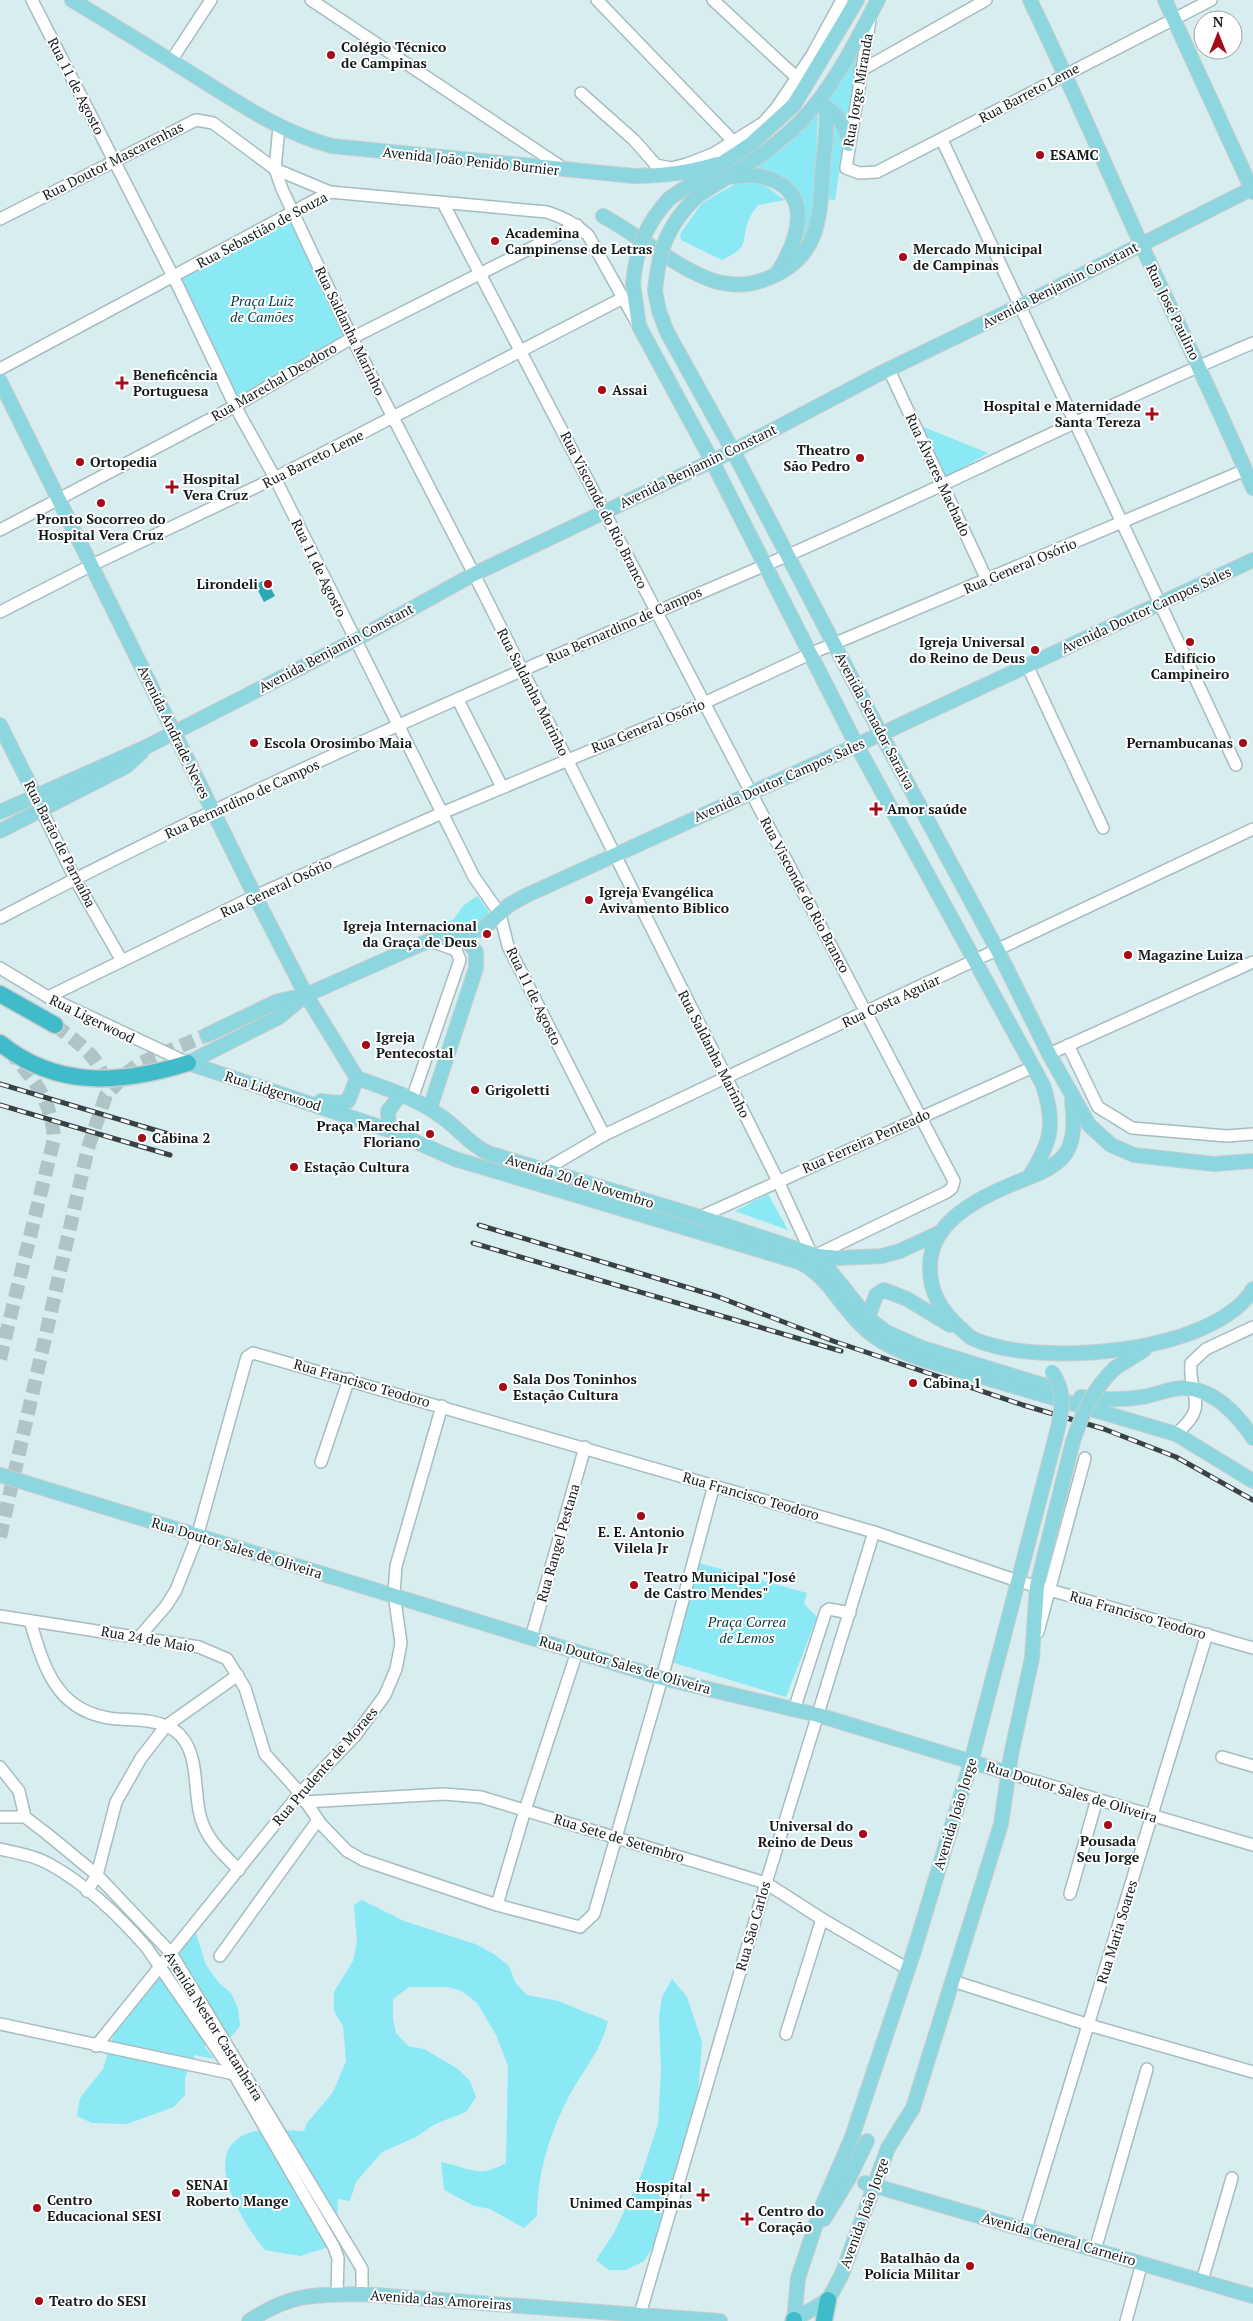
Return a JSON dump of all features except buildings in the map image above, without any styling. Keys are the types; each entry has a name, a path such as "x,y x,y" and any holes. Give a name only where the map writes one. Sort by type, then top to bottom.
{"highway":[{"path":"0,994 21,1008 55,1025"},
{"path":"0,1043 23,1059 51,1072 79,1078 114,1080 154,1074 188,1063"},
{"name":"Avenida João Jorge","path":"824,2321 828,2300"}],"main road":[{"path":"72,0 171,61"},
{"name":"Rua Jorge Miranda","path":"718,164 752,144 794,105 857,0"},
{"name":"Rua José Paulino","path":"1030,0 1065,73 1141,245 1249,468 1253,488"},
{"path":"1165,0 1252,190"},
{"name":"Rua Jorge Miranda","path":"698,196 782,139 822,105 875,6"},
{"name":"Avenida João Penido Burnier","path":"171,61 233,102 279,127 308,140 332,146 566,171 664,176 691,173 718,164"},
{"path":"794,105 809,102 822,105 842,122 849,144"},
{"path":"603,216 692,271 714,281 745,285 776,275 799,260 807,251 814,235 821,204 822,105"},
{"name":"Avenida Senador Saraiva","path":"718,164 670,198 655,213 646,229 638,250 633,284 639,326 812,653 856,744 1043,1085 1051,1119 1050,1137 1045,1150 1029,1177"},
{"path":"728,177 764,177 787,189 794,197 798,210 796,236 776,275"},
{"name":"Avenida Benjamin Constant","path":"0,812 144,748 355,640 474,574 733,451 889,370 1252,190"},
{"name":"Avenida Senador Saraiva","path":"698,196 679,214 663,244 657,266 655,290 666,332 788,554 881,734 998,951 1072,1098 1098,1136 1122,1151 1134,1155 1161,1159 1214,1164 1247,1162"},
{"name":"Avenida Andrade Neves","path":"0,380 255,896 306,995 357,1078"},
{"name":"Avenida Doutor Campos Sales","path":"207,1035 278,1001 306,995 428,941 460,932 483,929 525,896 881,734 1253,560"},
{"name":"Rua Barão de Parnaíba","path":"0,725 36,795 42,811"},
{"name":"Avenida Benjamin Constant","path":"0,831 125,767 137,758 144,748"},
{"path":"430,1108 476,968 476,952 460,932"},
{"name":"Avenida Doutor Campos Sales","path":"188,1063 279,1017 306,995"},
{"name":"Rua Lidgerwood","path":"188,1063 359,1119"},
{"path":"293,1097 344,1102 350,1097 357,1078"},
{"name":"Avenida 20 de Novembro","path":"357,1078 430,1108 454,1127 472,1145 500,1157 546,1169 815,1254"},
{"path":"389,1130 388,1111 407,1097"},
{"path":"971,1338 942,1309 934,1297 930,1281 930,1262 934,1245 955,1216 975,1202 1029,1177 1062,1158 1068,1148 1074,1122 1072,1098"},
{"name":"Avenida 20 de Novembro","path":"359,1119 389,1130 455,1160 788,1258 817,1272 860,1324 885,1344 900,1351 1176,1434"},
{"path":"815,1254 858,1258 882,1256 900,1251 942,1232"},
{"path":"815,1254 868,1318 886,1332 922,1348 1080,1397 1114,1400 1143,1397 1183,1388 1194,1390 1226,1406 1243,1423 1253,1438"},
{"path":"868,1318 874,1299 880,1292 889,1290 971,1338 992,1346 1027,1353 1085,1353 1153,1345 1189,1333 1224,1317 1240,1307 1253,1289"},
{"name":"Avenida João Jorge","path":"828,2300 842,2274 870,2185 888,2148 913,2108 1000,1824 1011,1755 1032,1658 1043,1588 1073,1441 1090,1398 1101,1382 1131,1356 1153,1345"},
{"name":"Avenida João Jorge","path":"794,2321 798,2278 810,2240 852,2137 977,1763 1018,1581 1057,1432 1062,1409 1060,1387 1052,1372 1027,1353"},
{"path":"1176,1434 1253,1481"},
{"name":"Rua Doutor Sales de Oliveira","path":"0,1475 197,1537 394,1594 662,1678 818,1716 1008,1773"},
{"name":"Avenida João Jorge","path":"977,1763 1000,1761 1011,1755"},
{"path":"913,2076 913,2108"},
{"path":"810,2240 849,2178 867,2141"},
{"name":"Avenida General Carneiro","path":"870,2185 1253,2296"},
{"name":"Avenida das Amoreiras","path":"249,2321 273,2306 289,2299 308,2295 362,2294 639,2318"},
{"path":"794,2321 828,2300"},
{"path":"639,2318 720,2321"}],"street":[{"name":"Rua 11 de Agosto","path":"32,0 173,276 235,406 275,478 474,877 500,914 508,946 604,1136"},
{"path":"171,61 211,0"},
{"path":"311,0 566,171"},
{"path":"598,0 734,142"},
{"path":"713,0 796,77"},
{"path":"580,93 634,140 656,165 671,168 686,164 734,142 763,123 777,107 812,55 842,0"},
{"path":"860,71 986,0"},
{"name":"Rua Barreto Leme","path":"846,168 859,173 877,172 942,140 1065,73 1211,0"},
{"name":"Rua Jorge Miranda","path":"846,168 860,71 875,6"},
{"name":"Rua Doutor Mascarenhas","path":"0,219 196,120 213,122 274,169 330,192"},
{"name":"Rua Saldanha Marinho","path":"279,127 274,169 293,214 352,338 474,574 815,1254"},
{"path":"942,140 1236,765"},
{"name":"Rua Sebastião de Souza","path":"0,369 293,214 330,192 546,212 577,225 588,235 639,326"},
{"name":"Rua Visconde do Rio Branco","path":"443,203 954,1181 952,1188 815,1254"},
{"name":"Rua Marechal Deodoro","path":"0,530 235,406 352,338 577,225"},
{"name":"Rua Barreto Leme","path":"0,612 92,565 275,478 623,298"},
{"name":"Rua Bernardino de Campos","path":"0,918 212,811 656,610 764,565 1253,343"},
{"name":"Rua Álvares Machado","path":"889,370 987,580"},
{"name":"Rua General Osório","path":"48,997 255,896 442,813 566,759 704,703 812,653 1249,468"},
{"path":"1027,665 1103,828"},
{"path":"458,700 502,787"},
{"name":"Rua Barão de Parnaíba","path":"42,811 75,879 122,961"},
{"name":"Rua Costa Aguiar","path":"546,1169 604,1136 1253,829"},
{"path":"407,1097 460,960 456,950 428,941"},
{"path":"1049,1054 1253,962"},
{"name":"Rua Ligerwood","path":"0,968 48,997 188,1063"},
{"path":"1068,1045 1098,1107 1132,1128 1227,1136 1253,1134"},
{"name":"Rua Ferreira Penteado","path":"700,1217 1033,1067"},
{"path":"542,1186 546,1169"},
{"path":"1238,1333 1253,1318"},
{"path":"1176,1434 1192,1419 1197,1405 1191,1366 1196,1357 1238,1333 1253,1327"},
{"name":"Rua Francisco Teodoro","path":"197,1537 248,1357 251,1354 257,1353 874,1532 1018,1581 1253,1648"},
{"path":"321,1462 349,1379"},
{"name":"Rua Prudente de Moraes","path":"96,2046 159,1966 355,1736 385,1696 396,1669 401,1643 394,1594 398,1558 442,1406"},
{"name":"Rua Rangel Pestana","path":"531,1638 585,1448"},
{"name":"Avenida João Jorge","path":"1043,1588 1085,1458"},
{"path":"617,1838 714,1485"},
{"name":"Rua São Carlos","path":"639,2318 766,1883 874,1532"},
{"path":"140,1636 166,1606 176,1590 197,1537"},
{"path":"794,1710 826,1612 829,1609 850,1613"},
{"name":"Rua 24 de Maio","path":"0,1616 140,1636 199,1647 227,1660 245,1688 265,1754 302,1797 318,1820 347,1852 363,1860 497,1905 580,1927 586,1924 594,1914 617,1838"},
{"path":"30,1621 47,1672 60,1691 73,1704 104,1717 148,1721 166,1726 180,1735 191,1753 197,1800 207,1834 216,1848 239,1870"},
{"name":"Rua Maria Soares","path":"1026,2229 1207,1634"},
{"path":"497,1905 525,1810 577,1652"},
{"path":"87,1891 96,1875 116,1802 141,1758 166,1726 238,1675"},
{"path":"1222,1757 1253,1766"},
{"path":"0,1767 19,1791 25,1817 0,1817"},
{"name":"Rua Doutor Sales de Oliveira","path":"1008,1773 1152,1817 1253,1845"},
{"name":"Rua Sete de Setembro","path":"302,1797 462,1794 481,1797 766,1883 822,1919 908,1969"},
{"path":"1070,1894 1097,1799"},
{"name":"Avenida Nestor Castanheira","path":"25,1817 96,1875 171,1952 358,2261 362,2273 362,2294"},
{"path":"220,1956 318,1820"},
{"name":"Avenida Nestor Castanheira","path":"0,1849 52,1865 87,1891 130,1929 159,1966 234,2074 337,2252 337,2295"},
{"path":"786,2034 822,1919"},
{"path":"953,1981 1088,2024 1253,2072"},
{"path":"0,2024 234,2074"},
{"path":"1096,2250 1147,2069"},
{"path":"1202,2281 1232,2178"},
{"path":"1126,2321 1142,2264"}],"green space":[{"path":"859,43 835,200 826,199 826,101"},
{"path":"818,111 814,215 805,245 793,259 803,237 801,200 791,182 756,167 787,145"},
{"path":"737,183 763,184 785,200 758,205 749,219 741,247 722,260 681,240 680,234 702,203"},
{"name":"Praça Luiz de Camões","path":"292,220 352,338 238,398 229,393 173,276"},
{"path":"921,426 988,453 944,479"},
{"path":"477,896 488,910 489,925 424,930 453,920 463,906"},
{"path":"768,1194 788,1230 735,1211"},
{"name":"Praça Correa de Lemos","path":"699,1563 807,1593 804,1604 817,1617 786,1697 671,1662"},
{"path":"362,1900 404,1921 475,1944 494,1954 509,1966 515,1982 527,1995 558,2001 608,2021 601,2043 571,2092 554,2129 541,2172 537,2216 524,2228 490,2209 474,2206 444,2190 441,2162 474,2171 496,2168 506,2163 508,2066 496,2035 477,2003 462,1991 447,1987 409,1987 393,1999 393,2018 396,2033 408,2046 424,2049 458,2069 470,2081 476,2097 466,2112 435,2124 416,2137 382,2152 356,2182 350,2201 338,2199 337,2231 332,2246 300,2256 265,2250 247,2225 238,2208 230,2190 226,2173 226,2157 232,2144 252,2132 274,2130 304,2131 307,2123 333,2092 346,2061 343,2026 334,2011 334,1992 353,1961 357,1942 354,1905"},
{"path":"194,1927 206,1965 219,1983 231,1993 238,2008 240,2026 230,2038 204,2046 214,2059 195,2055 185,2077 185,2095 174,2107 127,2124 92,2123 77,2116 80,2098 103,2069 113,2036 106,2034"},
{"path":"672,1979 687,1997 702,2042 693,2132 661,2234 644,2261 626,2270 609,2270 596,2260 614,2233 642,2173 658,2124 661,2071 659,2017 662,1997"}],"shaded area":[{"path":"266,579 275,596 264,602 255,585"}],"tunnel":[{"path":"55,1025 80,1044 94,1059 103,1076 105,1087"},
{"path":"0,1537 88,1148 106,1095 128,1072 140,1063 207,1035"},
{"path":"0,1359 54,1139 50,1115 41,1093 29,1074 13,1056"}],"railway":[{"path":"0,1084 175,1136"},
{"path":"0,1105 170,1155"},
{"path":"479,1225 716,1296 833,1341 1023,1405 1104,1429 1176,1457 1253,1500"},
{"path":"473,1243 841,1351"}],"place":[{"name":"Colégio Técnico de Campinas","path":"331,55"},
{"name":"ESAMC","path":"1040,155"},
{"name":"Academina Campinense de Letras","path":"495,241"},
{"name":"Mercado Municipal de Campinas","path":"903,257"},
{"name":"Beneficência Portuguesa","path":"122,383"},
{"name":"Assai","path":"602,390"},
{"name":"Hospital e Maternidade Santa Tereza","path":"1152,414"},
{"name":"Theatro São Pedro","path":"860,458"},
{"name":"Ortopedia","path":"80,462"},
{"name":"Hospital Vera Cruz","path":"172,487"},
{"name":"Pronto Socorreo do Hospital Vera Cruz","path":"101,503"},
{"name":"Lirondeli","path":"268,584"},
{"name":"Edifício Campineiro","path":"1190,642"},
{"name":"Igreja Universal do Reino de Deus","path":"1035,650"},
{"name":"Escola Orosimbo Maia","path":"254,743"},
{"name":"Pernambucanas","path":"1243,743"},
{"name":"Amor saúde","path":"876,809"},
{"name":"Igreja Evangélica Avivamento Biblico","path":"589,900"},
{"name":"Igreja Internacional da Graça de Deus","path":"487,934"},
{"name":"Magazine Luiza","path":"1128,955"},
{"name":"Igreja Pentecostal","path":"366,1045"},
{"name":"Grigoletti","path":"475,1090"},
{"name":"Praça Marechal Floriano","path":"430,1134"},
{"name":"Cabina 2","path":"142,1138"},
{"name":"Estação Cultura","path":"294,1167"},
{"name":"Cabina 1","path":"913,1383"},
{"name":"Sala Dos Toninhos Estação Cultura","path":"503,1387"},
{"name":"E. E. Antonio Vilela Jr","path":"641,1516"},
{"name":"Teatro Municipal \"José de Castro Mendes\"","path":"634,1585"},
{"name":"Pousada Seu Jorge","path":"1108,1825"},
{"name":"Universal do Reino de Deus","path":"863,1834"},
{"name":"SENAI Roberto Mange","path":"176,2193"},
{"name":"Hospital Unimed Campinas","path":"703,2195"},
{"name":"Centro Educacional SESI","path":"37,2208"},
{"name":"Centro do Coração","path":"747,2219"},
{"name":"Batalhão da Polícia Militar","path":"970,2266"},
{"name":"Teatro do SESI","path":"39,2301"}]}
